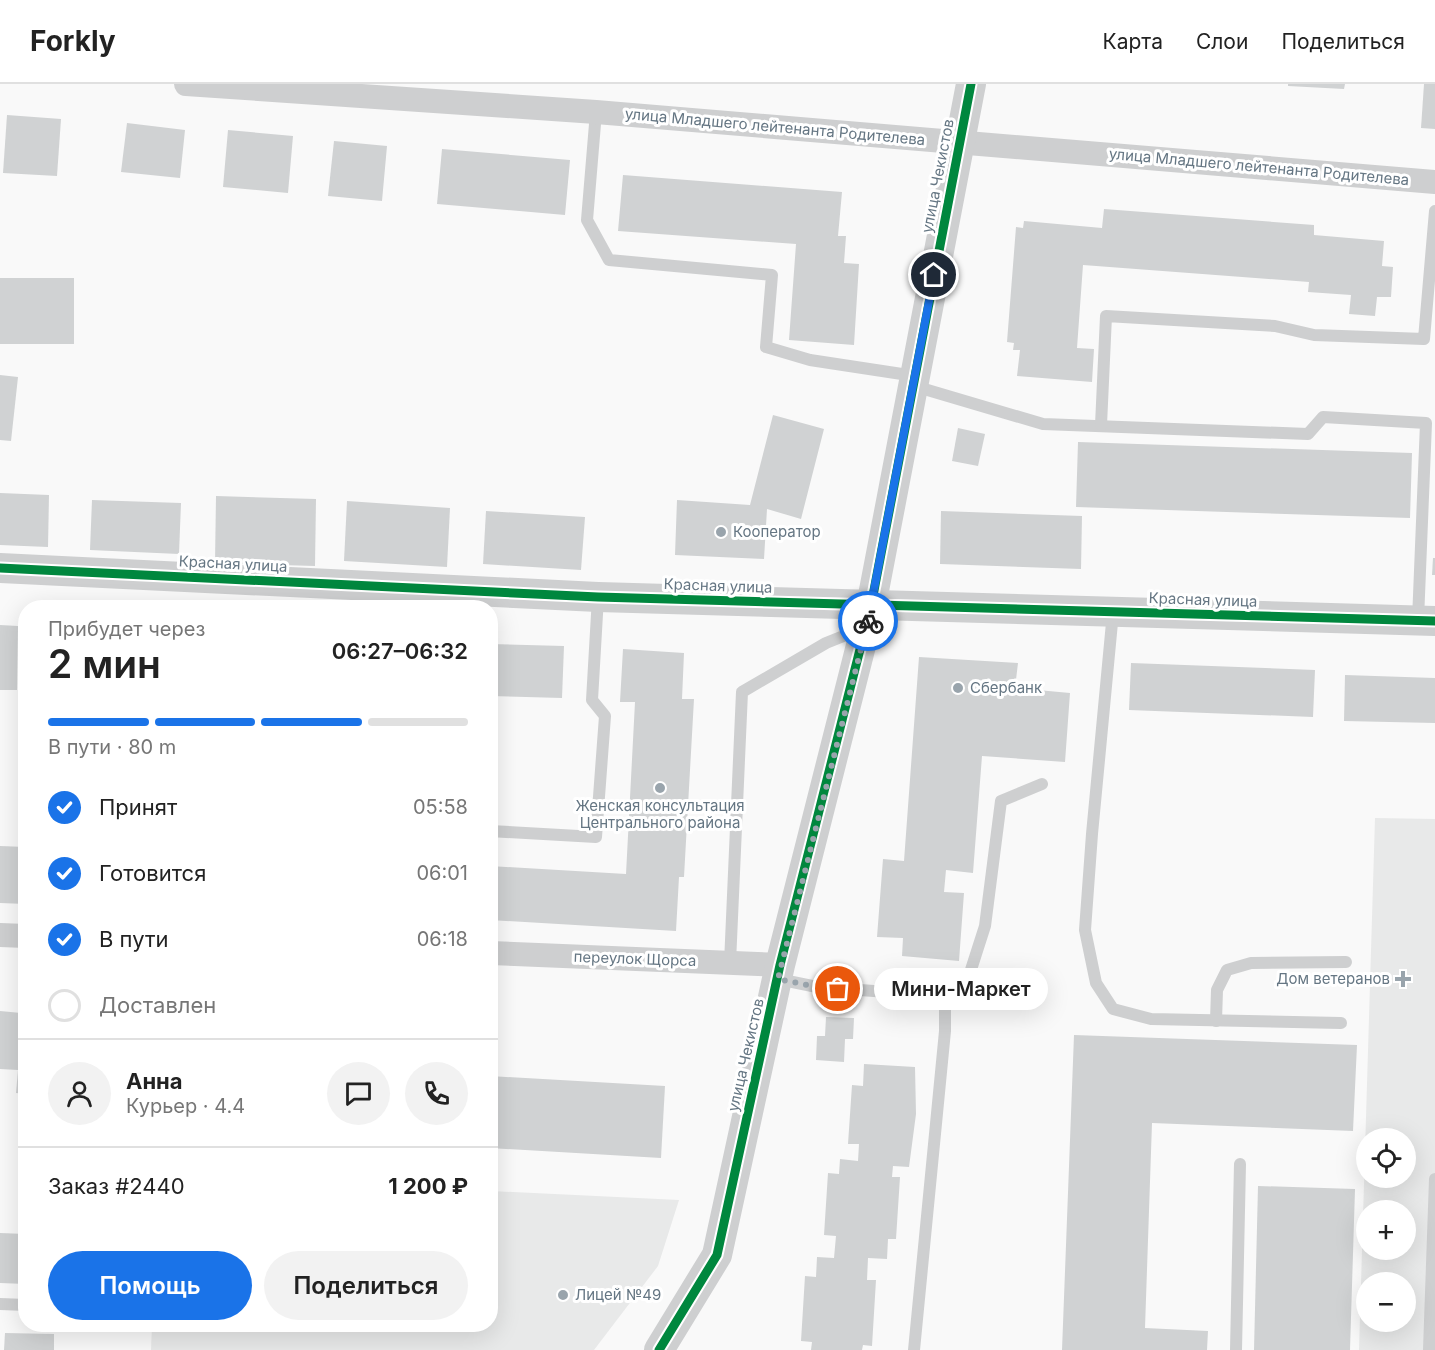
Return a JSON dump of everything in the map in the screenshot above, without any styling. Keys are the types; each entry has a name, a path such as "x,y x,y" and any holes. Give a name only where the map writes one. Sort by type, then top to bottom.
{"street":[{"name":"улица Младшего лейтенанта Родителева","path":"186,84 596,112 1435,182"},
{"name":"улица Чекистов","path":"659,1350 717,1255 779,972 869,617 971,84"},
{"name":"Красная улица","path":"0,568 598,597 869,617 1113,612 1426,621"},
{"path":"0,935 18,936"},
{"name":"переулок Щорса","path":"498,953 730,963 779,972"}],"lane":[{"path":"596,112 587,220 609,260 772,275 766,347 810,360 914,381 1043,424 1308,434 1323,417 1426,423 1426,621"},
{"path":"1101,425 1106,316 1275,326 1314,335 1424,339 1435,211"},
{"path":"498,831 596,837 605,716 592,700 598,597"},
{"path":"1113,612 1092,834 1086,930 1096,983 1113,1009 1151,1019 1341,1023"},
{"path":"730,963 742,692 869,617"},
{"path":"779,972 817,987 945,996 968,979 985,926 1001,801 1042,784"},
{"path":"1216,1021 1217,990 1227,970 1251,963 1346,962"},
{"path":"914,1350 945,1031 945,996"},
{"path":"1236,1350 1240,1164"},
{"path":"1430,1350 1435,1179"},
{"path":"0,1304 18,1305"}],"shaded area":[{"name":"Дом ветеранов","path":"1375,818 1435,819 1435,1350 1359,1350 1360,1332 1416,1332 1416,1272 1361,1272 1362,1260 1416,1260 1416,1200 1364,1200 1364,1188 1416,1188 1416,1128 1366,1128"},
{"name":"Лицей №49","path":"498,1191 679,1200 658,1266 594,1350 151,1350 152,1332 498,1332"}],"building":[{"path":"1288,84 1345,84 1344,89 1288,86"},
{"path":"1424,84 1435,84 1435,129 1421,128"},
{"path":"7,115 61,119 57,176 3,173"},
{"path":"127,123 185,130 180,178 121,172"},
{"path":"228,130 293,136 288,193 223,187"},
{"path":"334,141 387,146 382,201 328,196"},
{"path":"442,149 570,160 565,215 437,204"},
{"path":"623,175 842,192 838,236 846,236 844,263 859,264 854,345 789,340 796,244 618,231"},
{"path":"1104,209 1314,225 1314,235 1384,241 1382,266 1393,267 1391,297 1377,297 1375,316 1349,314 1351,295 1308,292 1309,282 1083,265 1077,348 1094,349 1092,382 1017,376 1020,350 1013,350 1014,343 1007,342 1016,227 1023,228 1024,221 1102,228"},
{"path":"0,278 74,278 74,344 0,344"},
{"path":"0,375 18,377 11,441 0,440"},
{"path":"773,415 824,429 801,519 767,509 764,559 675,555 677,500 750,505"},
{"path":"958,428 985,434 978,466 952,461"},
{"path":"1078,442 1412,453 1410,518 1076,507"},
{"path":"0,493 49,495 48,547 0,545"},
{"path":"216,496 316,499 315,566 215,563"},
{"path":"92,500 181,503 179,554 90,550"},
{"path":"347,501 450,508 447,567 344,561"},
{"path":"486,511 585,517 581,570 483,564"},
{"path":"941,511 1082,516 1081,569 940,564"},
{"path":"1433,558 1435,558 1435,575 1432,575"},
{"path":"0,625 18,626 17,690 0,690"},
{"path":"498,644 564,646 562,698 498,696"},
{"path":"623,649 684,653 682,699 694,699 684,877 679,877 676,931 498,920 498,866 626,874 635,702 620,702"},
{"path":"919,657 1018,663 1015,688 1070,693 1065,762 982,756 973,873 946,870 944,892 964,893 959,961 902,956 903,938 877,937 883,859 904,861"},
{"path":"1131,663 1315,670 1313,717 1129,710"},
{"path":"1345,675 1435,678 1435,723 1344,721"},
{"path":"0,846 18,847 18,904 0,903"},
{"path":"0,1011 18,1013 18,1070 0,1069"},
{"path":"826,1017 854,1018 853,1039 845,1039 844,1062 816,1060 817,1036 825,1036"},
{"path":"1074,1035 1357,1045 1353,1131 1152,1123 1145,1328 1208,1331 1207,1350 1062,1350"},
{"path":"864,1064 915,1067 916,1114 909,1167 893,1166 892,1177 900,1177 896,1239 888,1239 887,1259 868,1258 867,1280 876,1280 872,1346 863,1345 862,1350 811,1350 812,1342 801,1341 805,1276 816,1277 817,1257 834,1258 836,1236 824,1235 828,1173 839,1174 840,1159 858,1161 859,1144 848,1144 852,1085 863,1086"},
{"path":"18,1070 18,1093 16,1093"},
{"path":"498,1076 665,1086 661,1158 498,1148"},
{"path":"1258,1186 1355,1189 1350,1350 1254,1350"},
{"path":"0,1233 18,1234 18,1284 0,1283"},
{"path":"5,1333 54,1334 54,1350 4,1350"}],"cycle path":[{"path":"659,1350 717,1255 780,965 871,606 971,84"},
{"path":"0,568 598,597 1435,621"}],"way so far":[{"path":"838,989 778,979 868,621"}],"place":[{"name":"Кооператор","path":"721,532"},
{"name":"Сбербанк","path":"958,688"},
{"name":"Женская консультация Центрального района","path":"660,788"},
{"name":"Дом ветеранов","path":"1403,979"},
{"name":"Мини-Маркет","path":"838,989"},
{"name":"Лицей №49","path":"563,1295"}],"route":[{"path":"868,621 934,275"}]}
